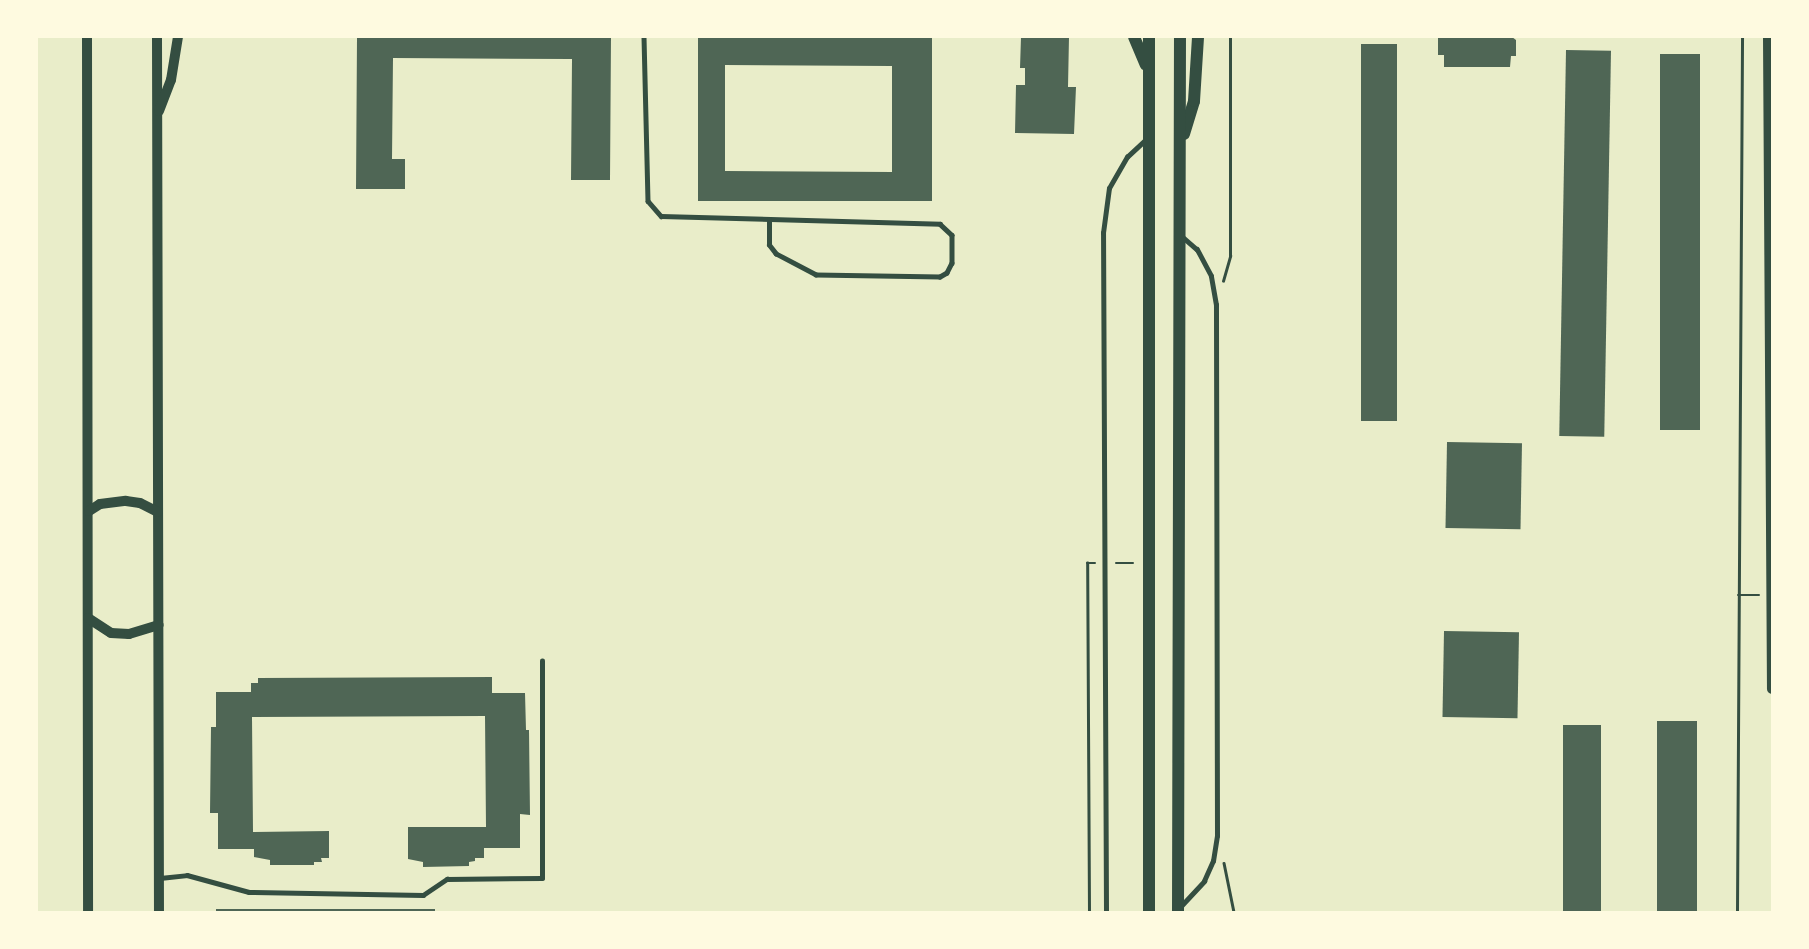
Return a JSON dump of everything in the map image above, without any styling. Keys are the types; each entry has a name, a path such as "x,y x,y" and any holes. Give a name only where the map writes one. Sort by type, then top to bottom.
{"main road":[{"path":"1134,37 1149,73"},
{"path":"1149,37 1149,912"},
{"path":"1178,911 1180,37"},
{"path":"1179,148 1194,101 1198,37"}],"street":[{"path":"157,37 159,912"},
{"path":"157,117 171,80 178,37"},
{"path":"87,38 88,912"},
{"path":"1767,40 1772,689"},
{"path":"1768,231 1772,218"},
{"path":"89,510 100,504 126,501 140,503 158,512"},
{"path":"88,618 111,633 129,634 159,625"}],"lane":[{"path":"645,37 648,201 661,216 940,223 952,235 952,262 947,273 940,277 816,275 776,254 769,245 769,220"},
{"path":"1106,912 1103,233 1109,188 1127,158 1149,136"},
{"path":"1178,911 1204,881 1213,860 1217,836 1216,305 1211,275 1197,250 1179,235"},
{"path":"159,878 187,875 249,892 423,895 447,879 542,878 542,661"}],"path":[{"path":"1216,305 1230,256 1230,37"},
{"path":"1737,912 1742,37"},
{"path":"1089,912 1087,563 1149,563"},
{"path":"1738,595 1771,594"},
{"path":"1217,836 1234,912"}],"building":[{"path":"357,37 611,37 610,180 571,180 572,59 393,58 392,159 405,159 405,189 356,189"},
{"path":"698,37 932,37 932,201 698,201","holes":["725,65 892,66 892,172 725,171"]},
{"path":"1021,37 1069,37 1068,87 1076,87 1074,134 1015,133 1016,85 1025,85 1025,68 1020,68"},
{"path":"1512,37 1516,40 1516,56 1511,56 1510,67 1444,67 1444,55 1438,55 1438,38"},
{"path":"1361,44 1397,44 1397,421 1361,421"},
{"path":"1566,50 1611,51 1604,437 1559,436"},
{"path":"1660,54 1700,54 1700,430 1660,430"},
{"path":"1447,442 1522,443 1520,529 1445,528"},
{"path":"1444,631 1519,632 1517,718 1442,717"},
{"path":"492,677 492,693 525,693 526,730 529,730 530,815 520,814 520,848 484,848 484,858 475,858 475,861 469,862 469,866 423,867 423,862 408,859 408,827 486,827 485,716 252,717 253,832 329,831 329,858 321,858 322,862 314,862 314,865 270,865 270,860 254,857 254,849 218,849 218,813 210,813 211,727 216,727 216,692 251,692 251,683 258,683 258,678"},
{"path":"1657,721 1697,721 1697,912 1657,912"},
{"path":"1563,725 1601,725 1601,912 1563,912"},
{"path":"216,909 435,909 435,912 216,912"}]}
